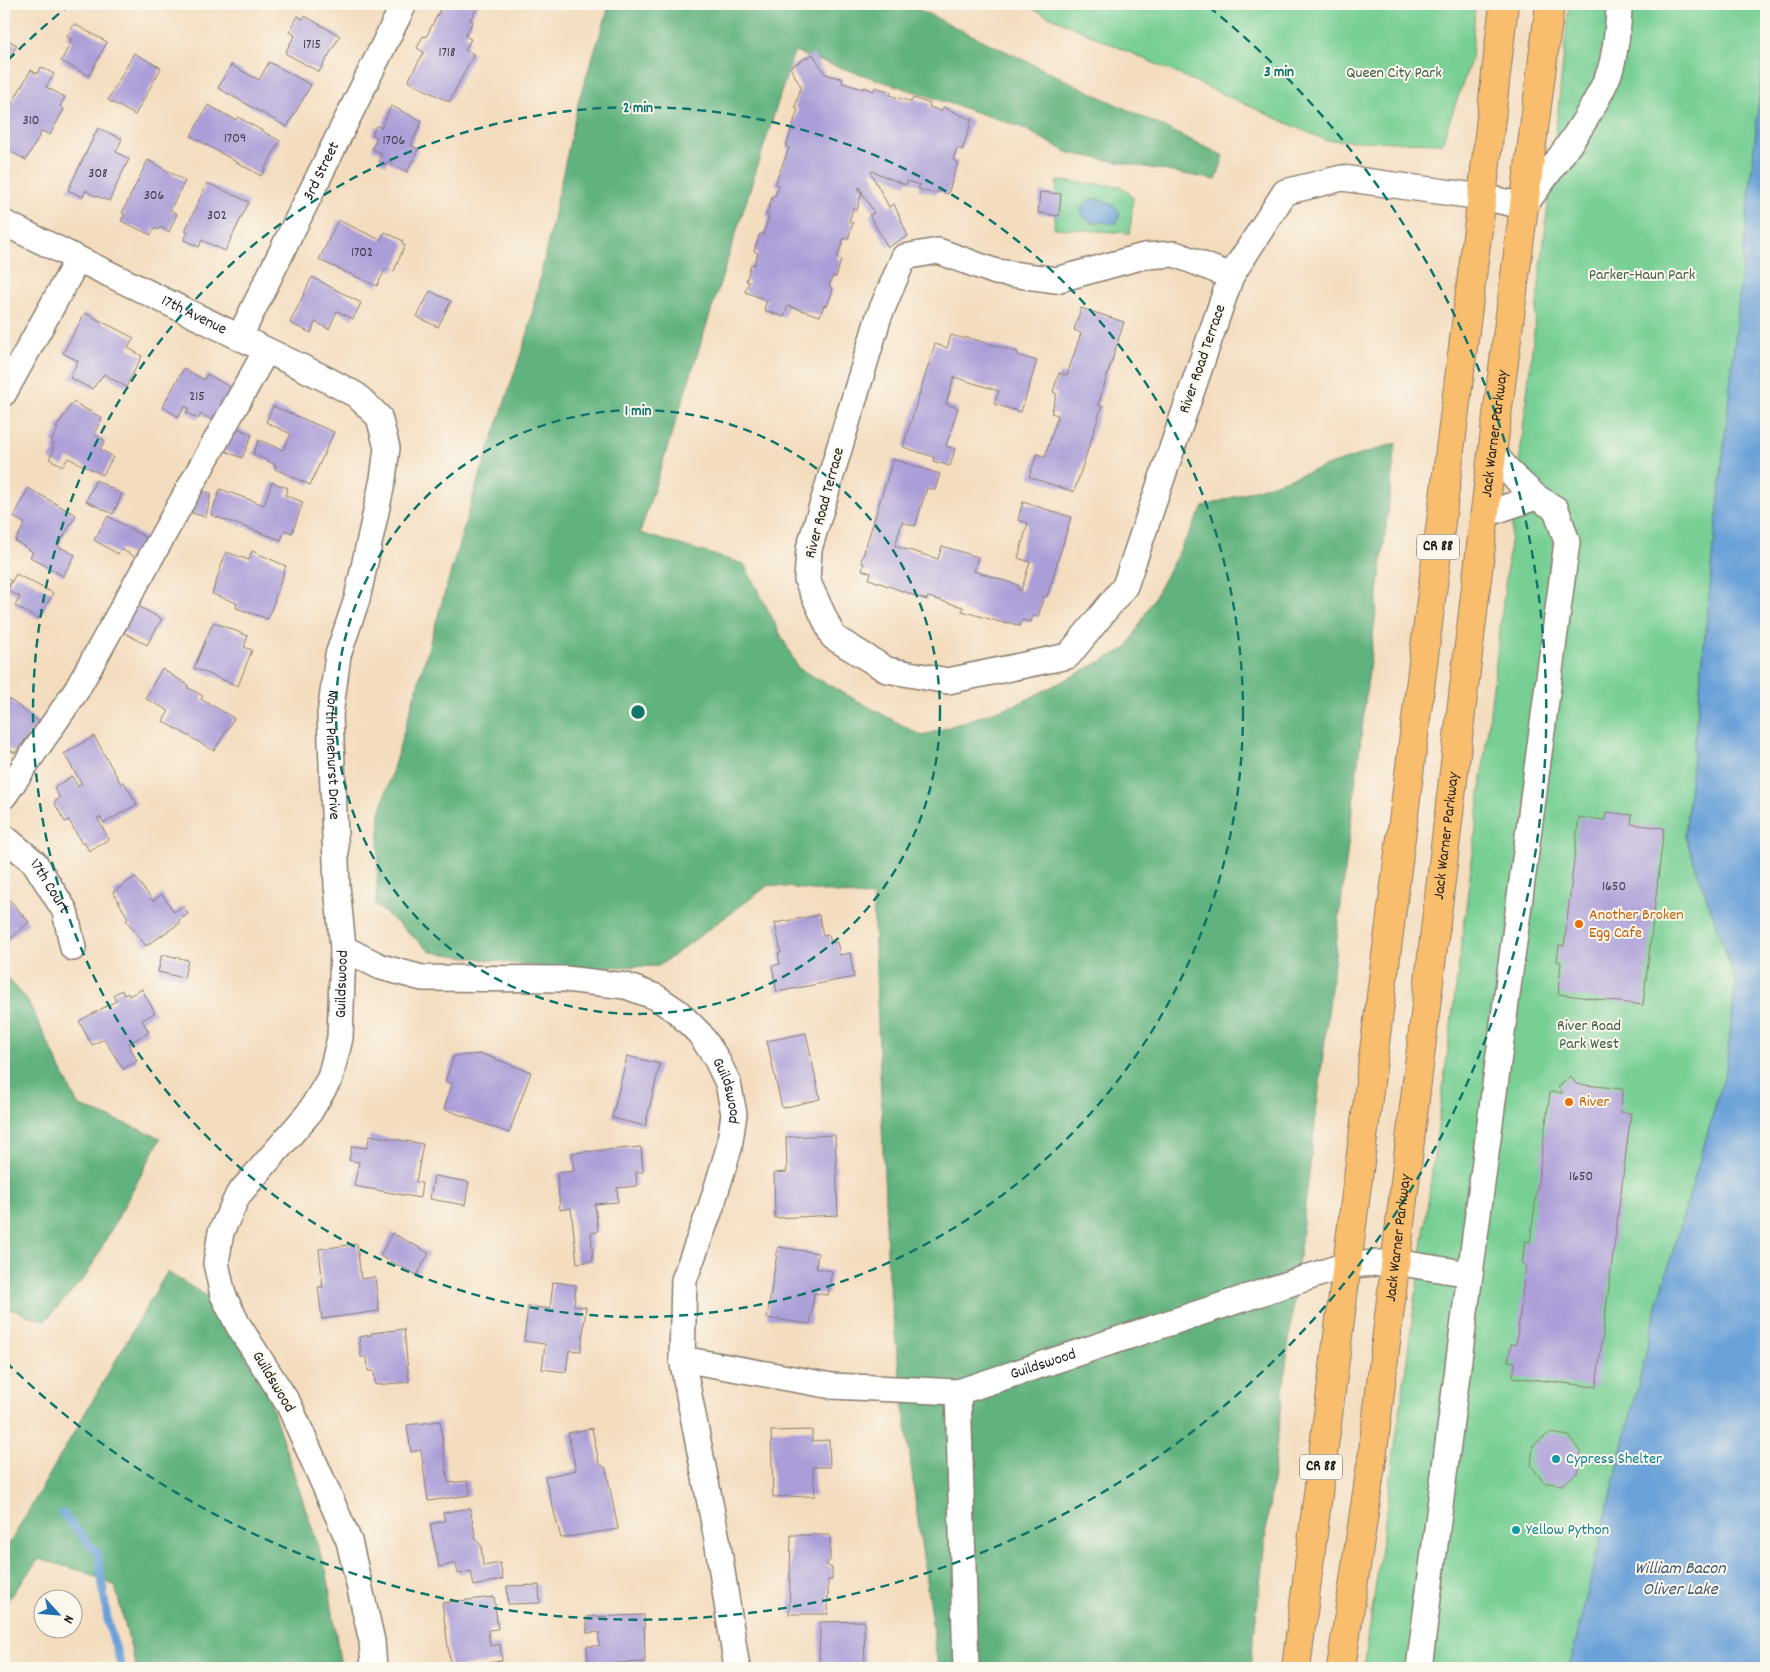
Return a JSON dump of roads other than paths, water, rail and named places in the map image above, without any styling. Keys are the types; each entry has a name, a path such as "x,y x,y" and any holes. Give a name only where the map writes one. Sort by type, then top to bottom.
{"main road":[{"name":"CR 88","path":"1296,1668 1482,197 1504,4"},
{"name":"Jack Warner Parkway","path":"1341,1668 1372,1459 1493,452 1550,4"}],"street":[{"name":"3rd Street","path":"239,338 404,4"},
{"path":"1524,206 1579,128 1609,75 1619,17 1619,4"},
{"name":"River Road Terrace","path":"1231,276 1175,254 1144,256 1056,280 996,272 938,251 904,257 879,316 809,549 807,580 833,637 887,670 948,681 1068,656 1125,586 1231,276 1285,192 1342,178 1482,197 1524,206"},
{"name":"17th Avenue","path":"4,223 356,395 378,417"},
{"path":"4,393 78,260"},
{"path":"4,796 76,691 266,351"},
{"name":"North Pinehurst Drive","path":"343,948 337,886 330,715 338,655 357,599 383,479 387,448 378,417"},
{"path":"1418,1668 1567,542 1556,509 1536,497 1511,474 1493,452"},
{"path":"1486,514 1536,497"},
{"name":"17th Court","path":"4,837 35,864 65,911 73,948"},
{"name":"Guildswood","path":"374,1668 372,1641 349,1541 289,1405 238,1325 223,1295 216,1263 221,1232 238,1195 309,1113 330,1078 340,1038 343,948 381,967 422,978 565,980 626,986 656,997 678,1012 700,1034 716,1058 728,1083 734,1114 729,1148 711,1207 684,1280 682,1359 717,1539 737,1668"},
{"name":"Guildswood","path":"682,1359 832,1386 958,1392 1346,1265 1395,1262 1470,1274"},
{"path":"958,1392 966,1668"}],"water":[{"name":"William Bacon Oliver Lake","path":"1766,30 1766,1668 1569,1668 1658,1303 1726,1070 1736,981 1685,836"},
{"path":"1097,199 1110,204 1118,210 1120,213 1117,222 1094,223 1085,219 1081,209 1088,200"}],"waterway":[{"path":"62,1513 98,1554 108,1623 122,1668"}],"place":[{"name":"Another Broken Egg Cafe","path":"1579,924"},
{"name":"River","path":"1569,1102"},
{"name":"Cypress Shelter","path":"1556,1459"},
{"name":"Yellow Python","path":"1516,1530"}],"park label":[{"name":"Queen City Park","path":"1394,73"},
{"name":"Parker-Haun Park","path":"1642,275"},
{"name":"River Road Park West","path":"1589,1035"}]}
